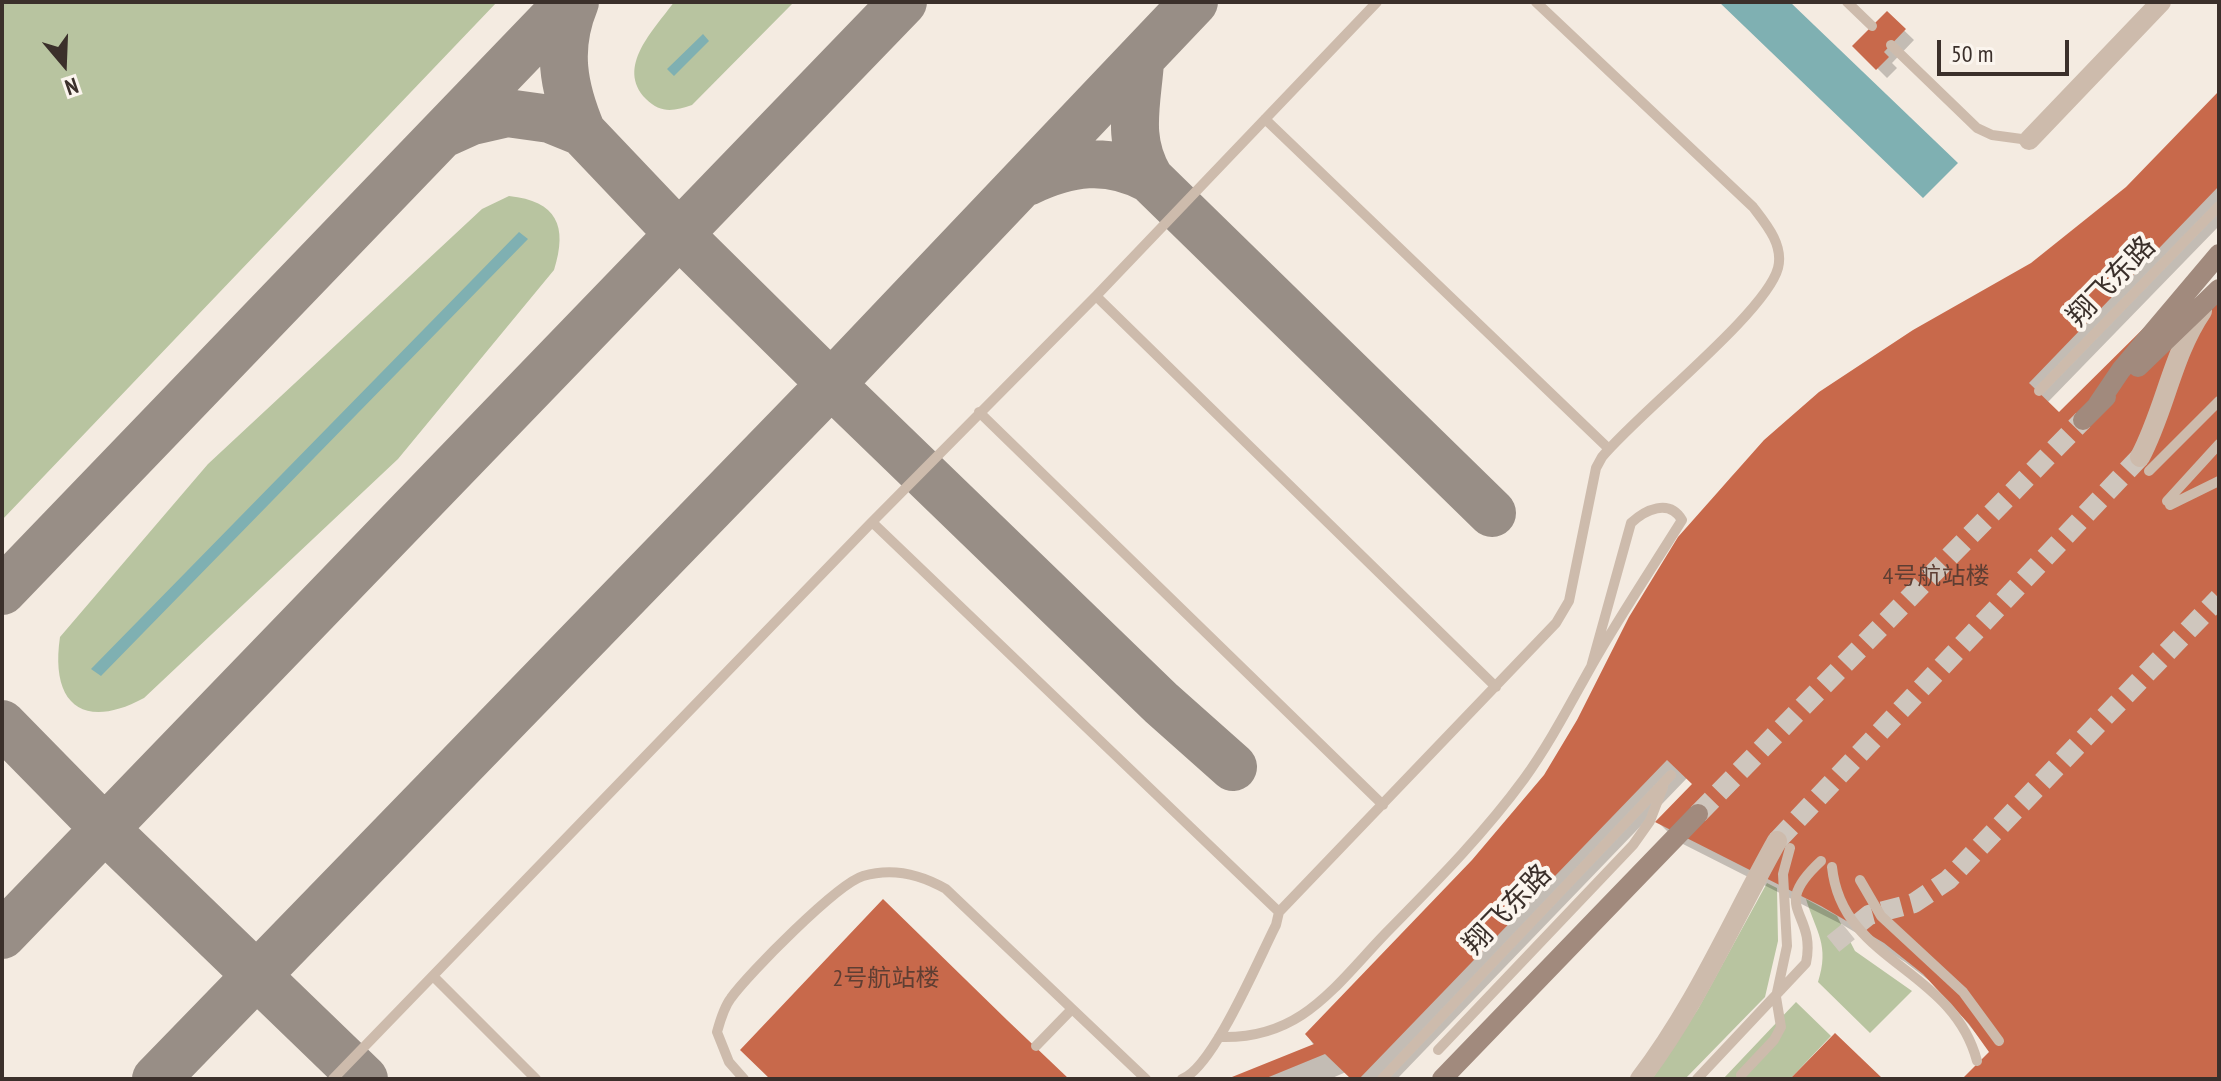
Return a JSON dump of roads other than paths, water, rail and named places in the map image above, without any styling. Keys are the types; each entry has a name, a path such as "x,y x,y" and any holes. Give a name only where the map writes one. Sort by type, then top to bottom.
{"main road":[{"path":"2098,404 2121,370 2219,254"},
{"path":"2083,420 2215,294"},
{"path":"1442,1079 1698,814"}],"street":[{"path":"2029,140 2161,2"},
{"path":"2145,464 2184,340 2215,294"},
{"path":"1640,1079 1783,844"}],"lane":[{"path":"333,1079 979,412 1096,296 1377,2"},
{"path":"1182,1079 1190,1076 1209,1057 1276,925 1279,912 1539,644 1569,601 1596,468 1609,449 1757,302 1779,266 1778,249 1753,207 1536,2"},
{"path":"1847,2 1872,26"},
{"path":"1891,45 1977,128 1992,135 2029,140"},
{"path":"1265,119 1609,449"},
{"name":"翔飞东路","path":"2039,391 2219,206"},
{"path":"1096,296 1496,687"},
{"path":"2145,464 2219,401"},
{"path":"979,412 1383,805"},
{"path":"2219,444 2170,505 2219,481"},
{"path":"1219,1037 1252,1039 1301,1017 1327,995 1456,861 1523,781 1563,720 1591,667 1682,520 1672,510 1657,508 1643,512 1631,523 1591,667"},
{"path":"872,522 1279,912"},
{"name":"翔飞东路","path":"1382,1079 1668,778 1650,821 1633,845 1438,1050"},
{"path":"1741,1075 1774,1040 1781,1027 1776,997 1787,946 1783,844"},
{"path":"1699,1077 1806,963 1809,948 1794,904 1796,889 1821,861"},
{"path":"1832,867 1848,916 1879,950 1924,981 1946,1003 1965,1028 1977,1061"},
{"path":"744,1079 729,1062 717,1032 730,998 837,889 871,874 907,872 946,889 1146,1079"},
{"path":"1860,880 1881,916 1963,992 1999,1041"},
{"path":"433,976 536,1079"},
{"path":"1036,1046 1072,1009"}],"water":[{"path":"1719,2 1790,2 1958,163 1923,198"},
{"path":"703,34 709,41 674,76 667,69"},
{"path":"519,232 528,239 101,676 91,669"}],"tunnel":[{"path":"1698,814 2083,420"},
{"path":"1777,841 2140,457"},
{"path":"1833,944 1869,915 1914,903 1948,880 2219,598"}]}
